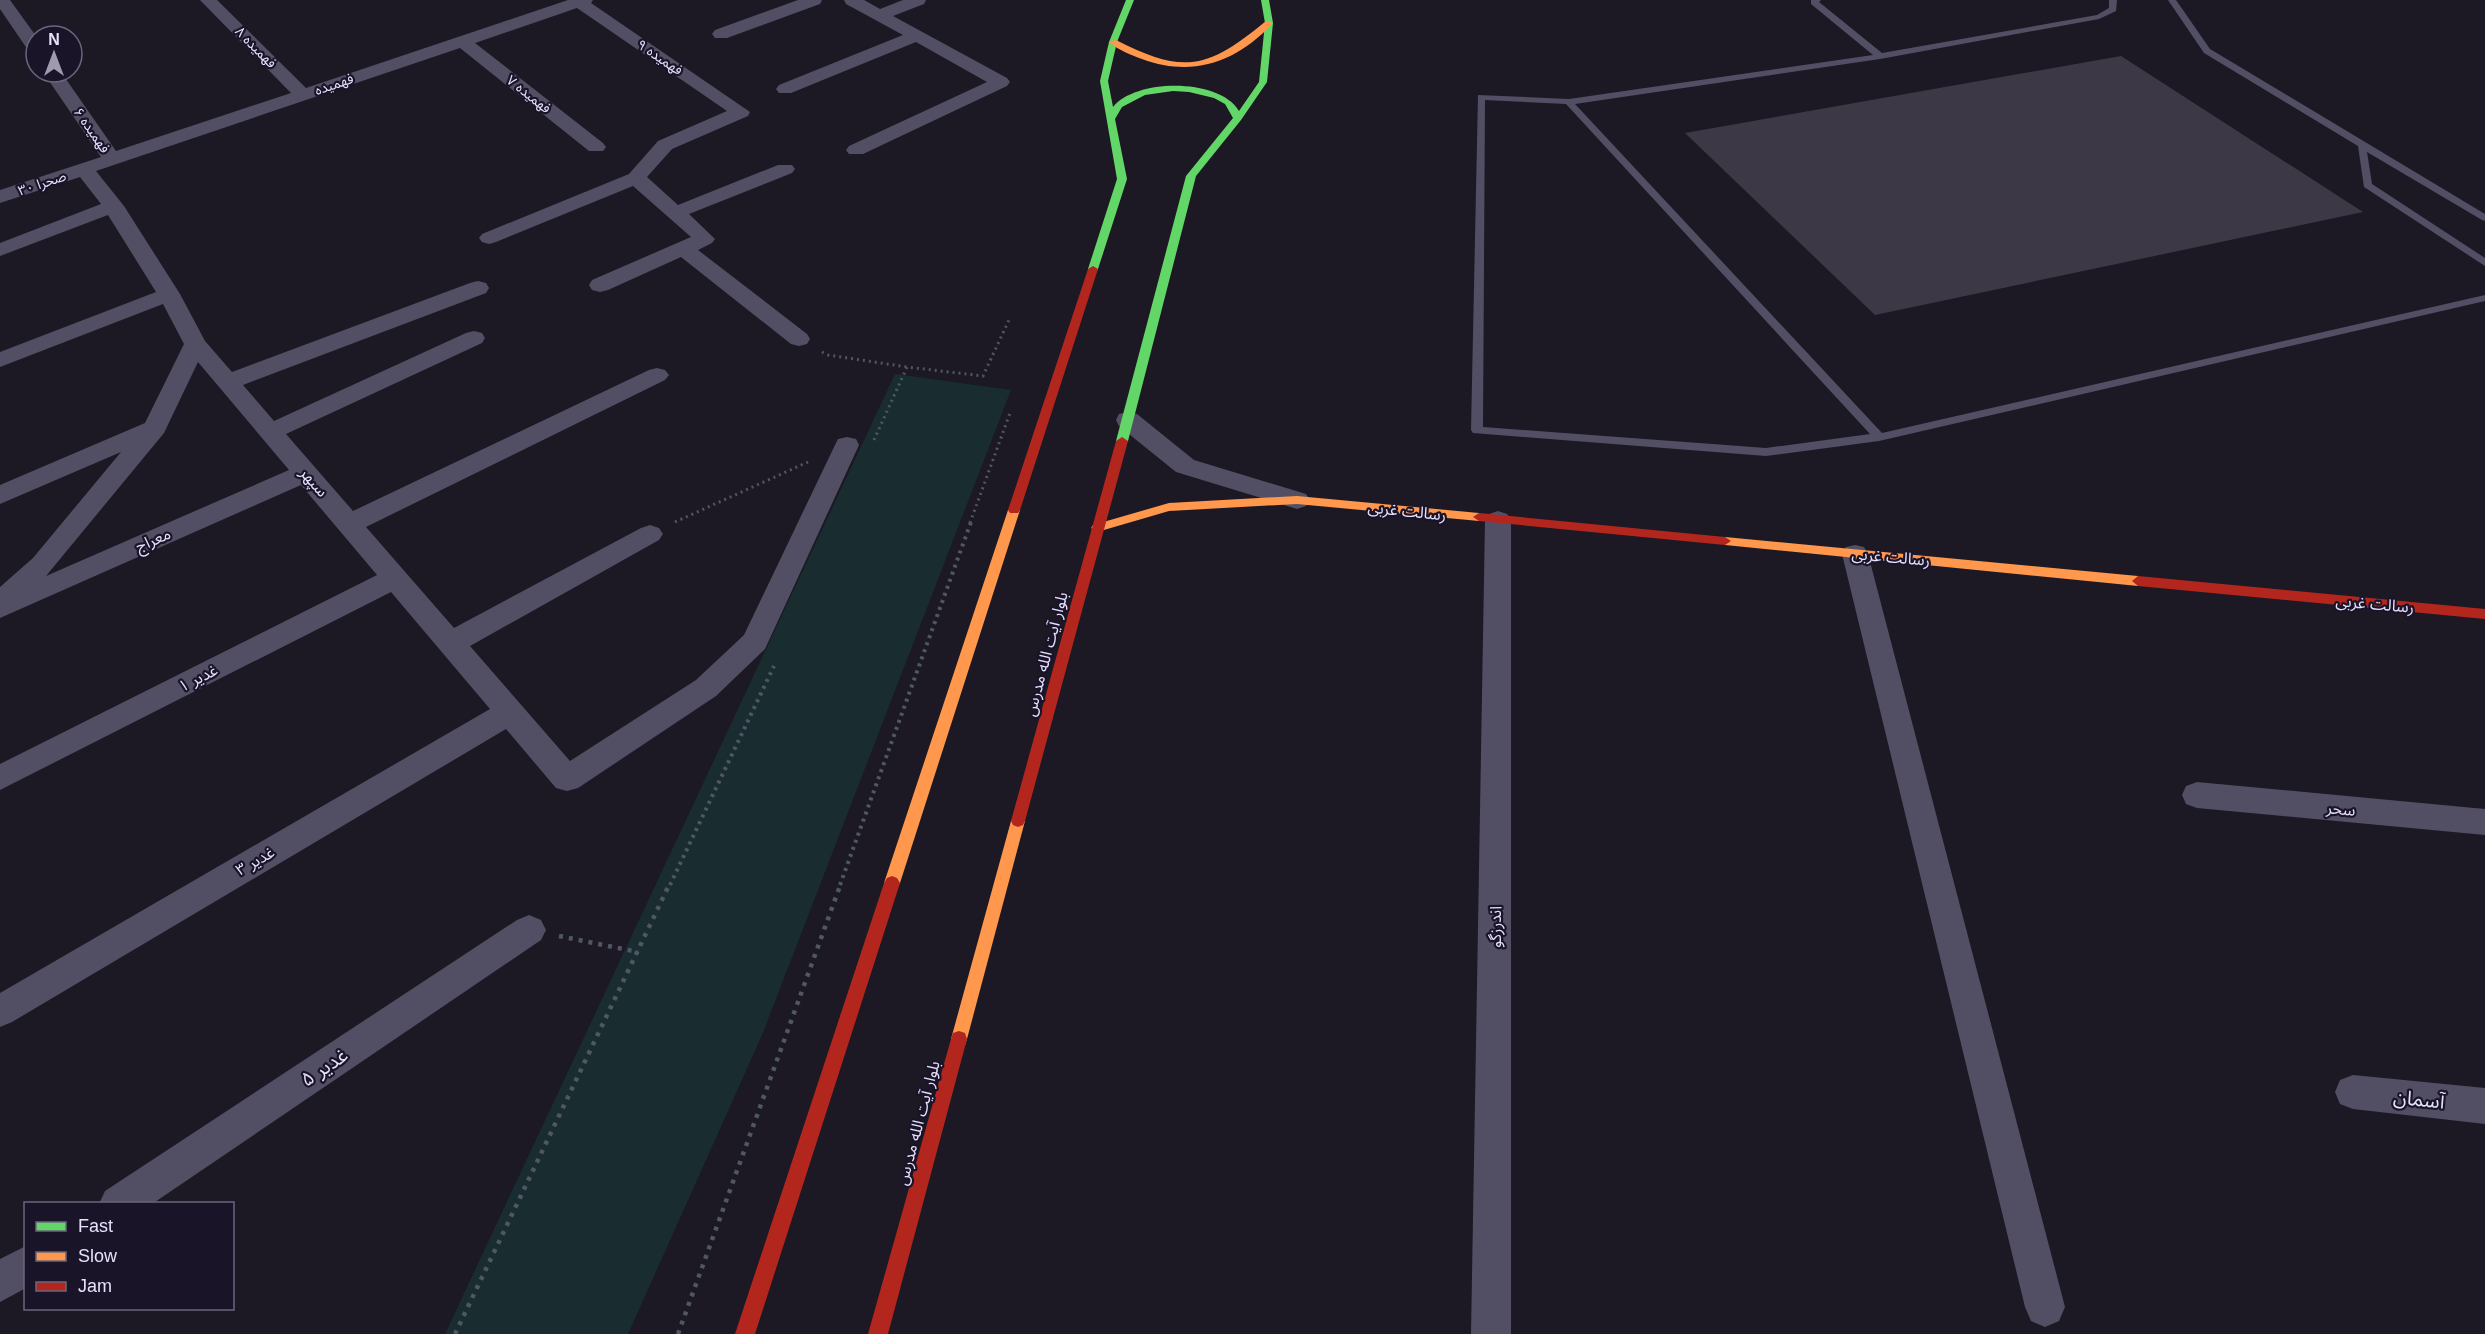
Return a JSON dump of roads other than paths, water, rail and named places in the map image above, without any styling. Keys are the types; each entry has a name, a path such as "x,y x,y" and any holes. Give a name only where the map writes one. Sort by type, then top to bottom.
{"main road":[{"path":"745,1334 1122,179 1104,81 1113,42 1130,0"},
{"name":"بلوار آیت الله مدرس","path":"878,1334 1128,420 1191,176 1263,82 1269,23 1265,0"},
{"path":"1113,42 1136,56 1157,64 1184,68 1214,63 1237,51 1269,23"},
{"path":"1110,121 1119,105 1134,97 1142,93 1173,88 1205,91 1228,102 1238,117"},
{"name":"رسالت غربی","path":"1097,528 1169,507 1298,500 2485,614"}],"street":[{"path":"2,0 24,32"},
{"name":"فهمیده ۸","path":"208,0 303,95"},
{"path":"721,34 814,0"},
{"path":"852,0 1001,82 856,150"},
{"path":"879,15 918,0"},
{"name":"فهمیده","path":"84,168 580,1"},
{"name":"فهمیده ۹","path":"580,1 741,112 665,145 636,178"},
{"path":"785,89 917,36"},
{"name":"فهمیده ۷","path":"462,41 596,147"},
{"name":"فهمیده ۶","path":"60,84 112,159"},
{"name":"صحرا ۳۰","path":"6,195 84,168"},
{"name":"سپهر","path":"84,168 114,206 169,294 195,344 567,779 706,688 755,642 859,446"},
{"path":"675,213 785,169"},
{"path":"0,172 6,195"},
{"path":"489,238 636,178 705,239 600,285"},
{"path":"0,250 114,206"},
{"path":"684,249 799,339"},
{"path":"228,382 478,288"},
{"path":"0,360 169,294"},
{"path":"270,432 474,338"},
{"path":"0,603 42,565 155,427 195,344"},
{"path":"349,524 657,375"},
{"name":"رسالت غربی","path":"1128,420 1185,466 1298,500"},
{"path":"0,495 155,427"},
{"name":"معراج","path":"0,608 305,473"},
{"name":"اندرزگو","path":"1491,1334 1498,520"},
{"path":"451,643 650,534"},
{"path":"1855,554 2045,1307"},
{"name":"غدیر ۱","path":"0,778 395,578"},
{"name":"غدیر ۳","path":"0,1011 510,712"},
{"name":"سحر","path":"2197,795 2485,822"},
{"name":"غدیر ۵","path":"120,1202 529,930"},
{"name":"آسمان","path":"2353,1092 2485,1106"},
{"path":"0,1282 24,1266"}],"lane":[{"path":"1816,0 1814,3 1880,56"},
{"path":"2113,0 2113,9 2099,17 1880,56 1569,102 1481,97 1477,430 1766,452 1879,437 2485,298"},
{"path":"2172,0 2207,51 2485,218"},
{"path":"1569,102 1879,437"},
{"path":"2362,145 2367,185 2485,263"}]}
